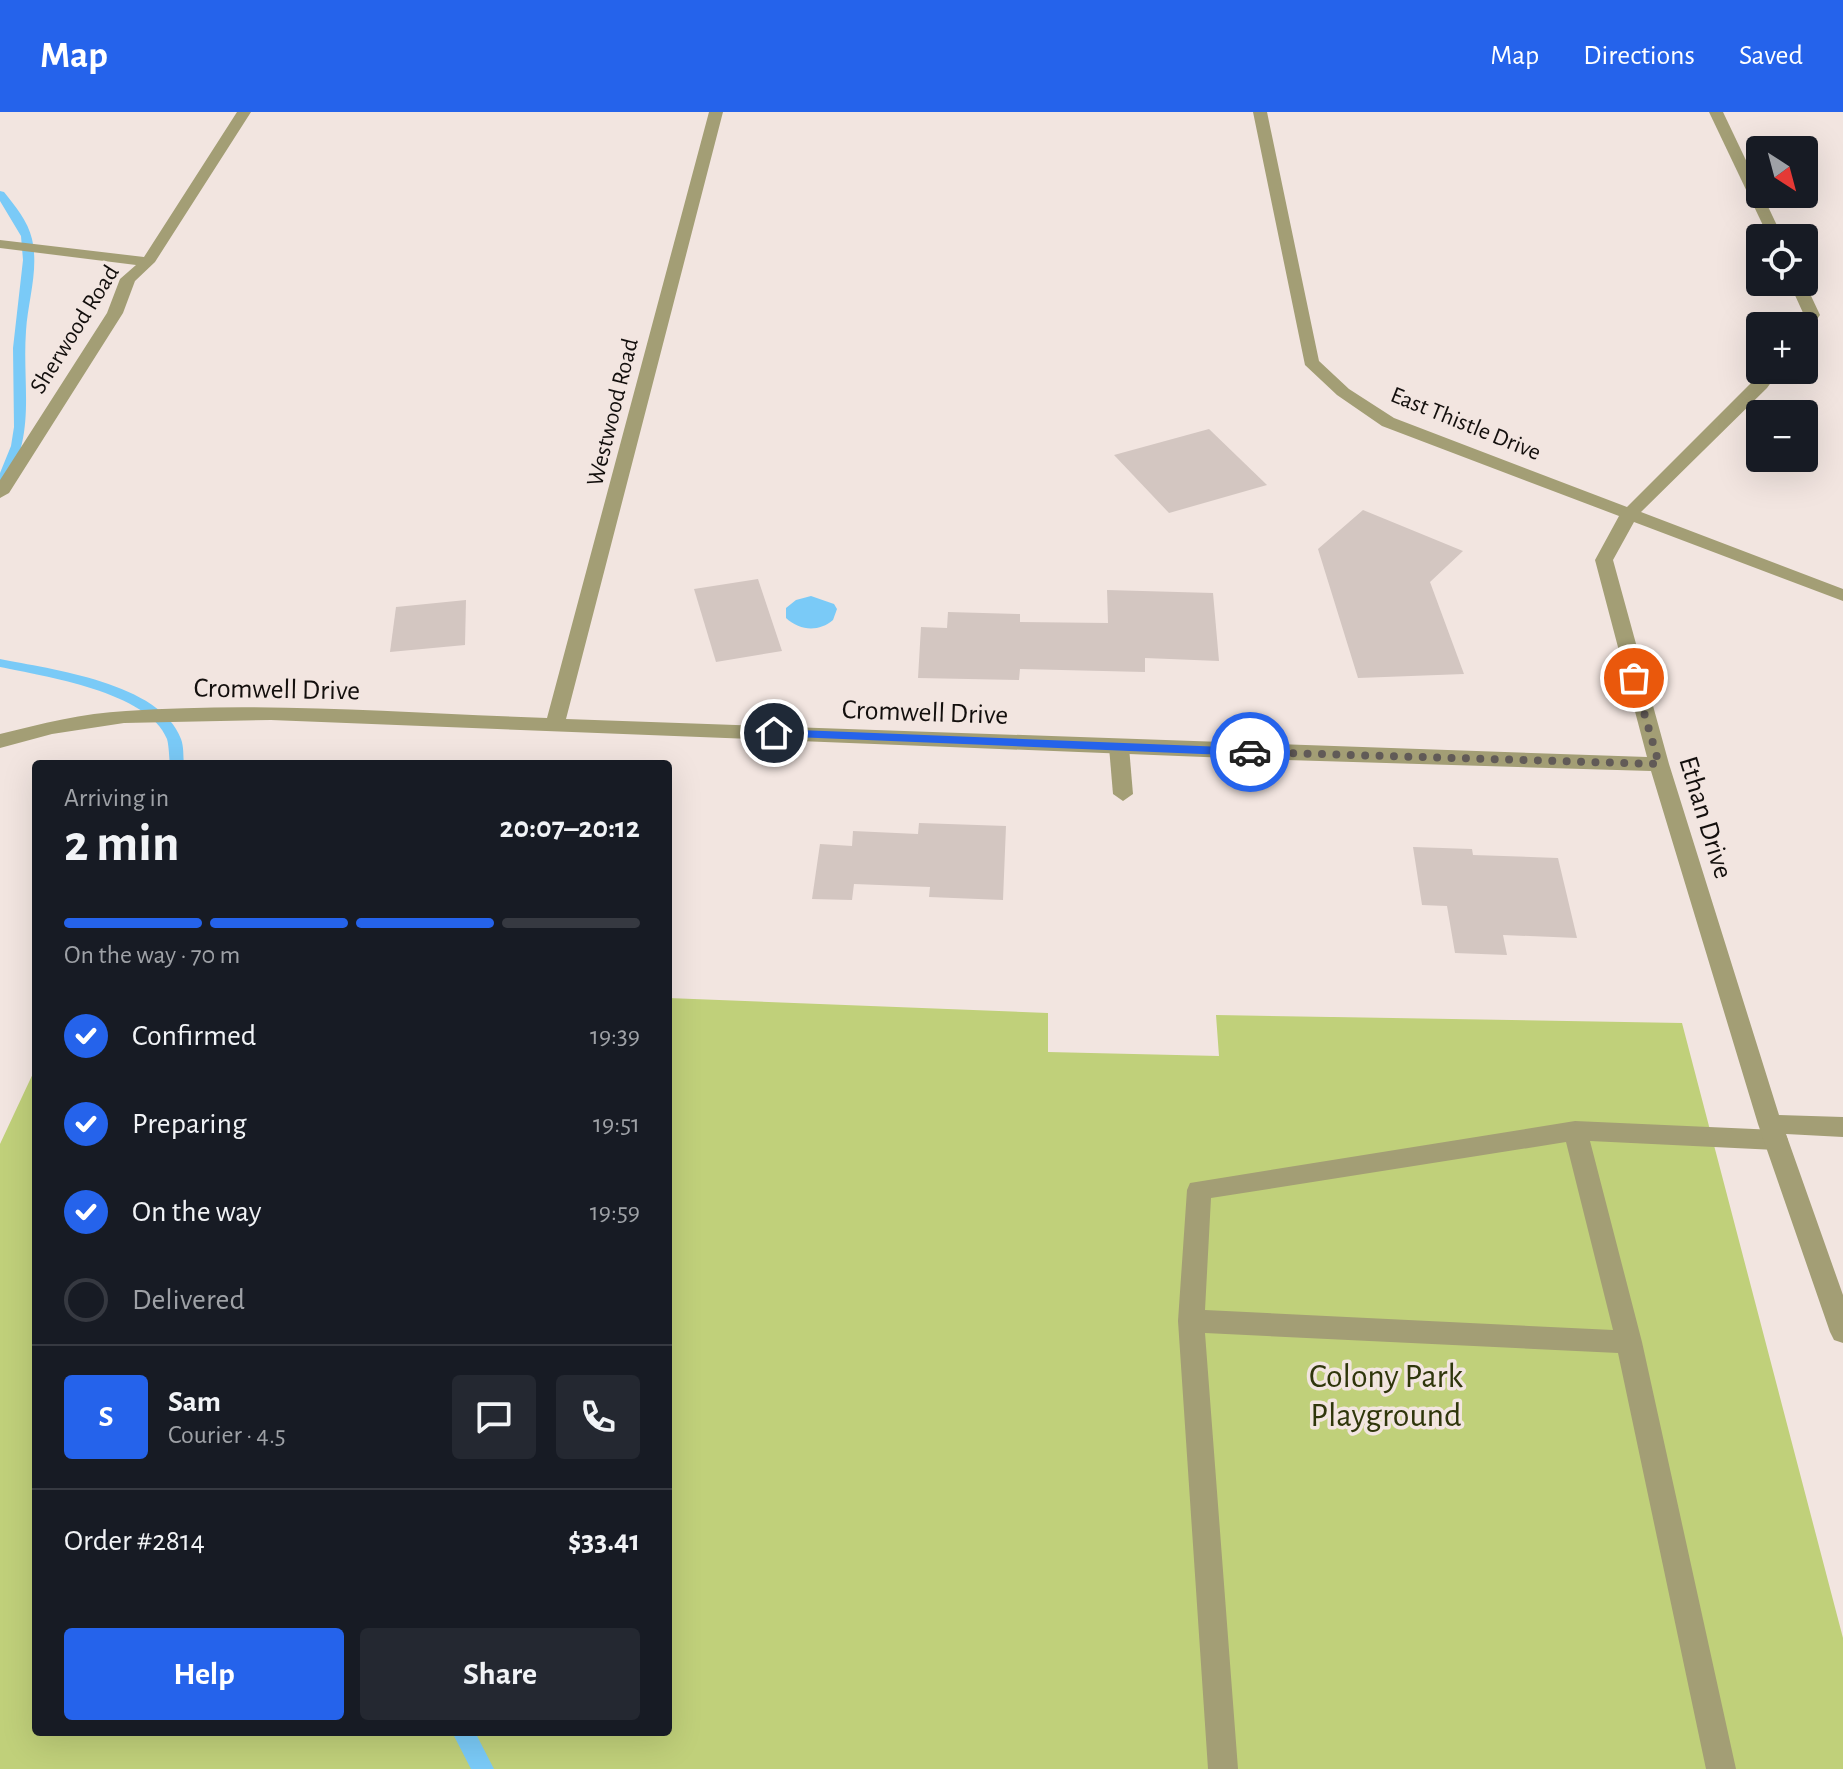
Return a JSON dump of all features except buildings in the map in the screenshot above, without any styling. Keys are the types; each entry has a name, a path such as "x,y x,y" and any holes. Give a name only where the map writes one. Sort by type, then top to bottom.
{"street":[{"name":"Sherwood Road","path":"0,493 115,313 128,279 148,262 244,112"},
{"name":"Westwood Road","path":"555,724 716,112"},
{"name":"East Thistle Drive","path":"1260,112 1311,362 1343,392 1388,422 1843,595"},
{"path":"1716,112 1769,224"},
{"path":"0,244 148,262"},
{"name":"Ethan Drive","path":"1762,384 1630,513 1604,560 1659,764 1773,1132 1843,1332"},
{"name":"Cromwell Drive","path":"0,741 52,728 156,715 271,714 1119,747 1659,764"},
{"path":"1119,747 1123,794"},
{"path":"1223,1769 1191,1321 1199,1190 1575,1131 1773,1132 1843,1127"},
{"path":"1575,1131 1629,1342 1721,1769"},
{"path":"1191,1321 1629,1342"}],"green space":[{"name":"Colony Park Playground","path":"672,998 1048,1013 1048,1052 1219,1056 1216,1015 1682,1023 1843,1638 1843,1769 0,1769 0,1144 32,1076 32,1736 672,1736"}],"water":[{"path":"811,596 834,604 837,609 833,620 822,627 810,628 786,618 786,608 796,600"}],"waterway":[{"path":"0,194 24,231 29,260 20,328 20,427 11,465 0,484"},
{"path":"0,663 81,681 111,690 138,703 160,719 174,739 177,760"},
{"path":"465,1736 483,1769"}],"way so far":[{"path":"1250,752 1659,764 1634,678"}],"route":[{"path":"774,733 1250,752"}]}
